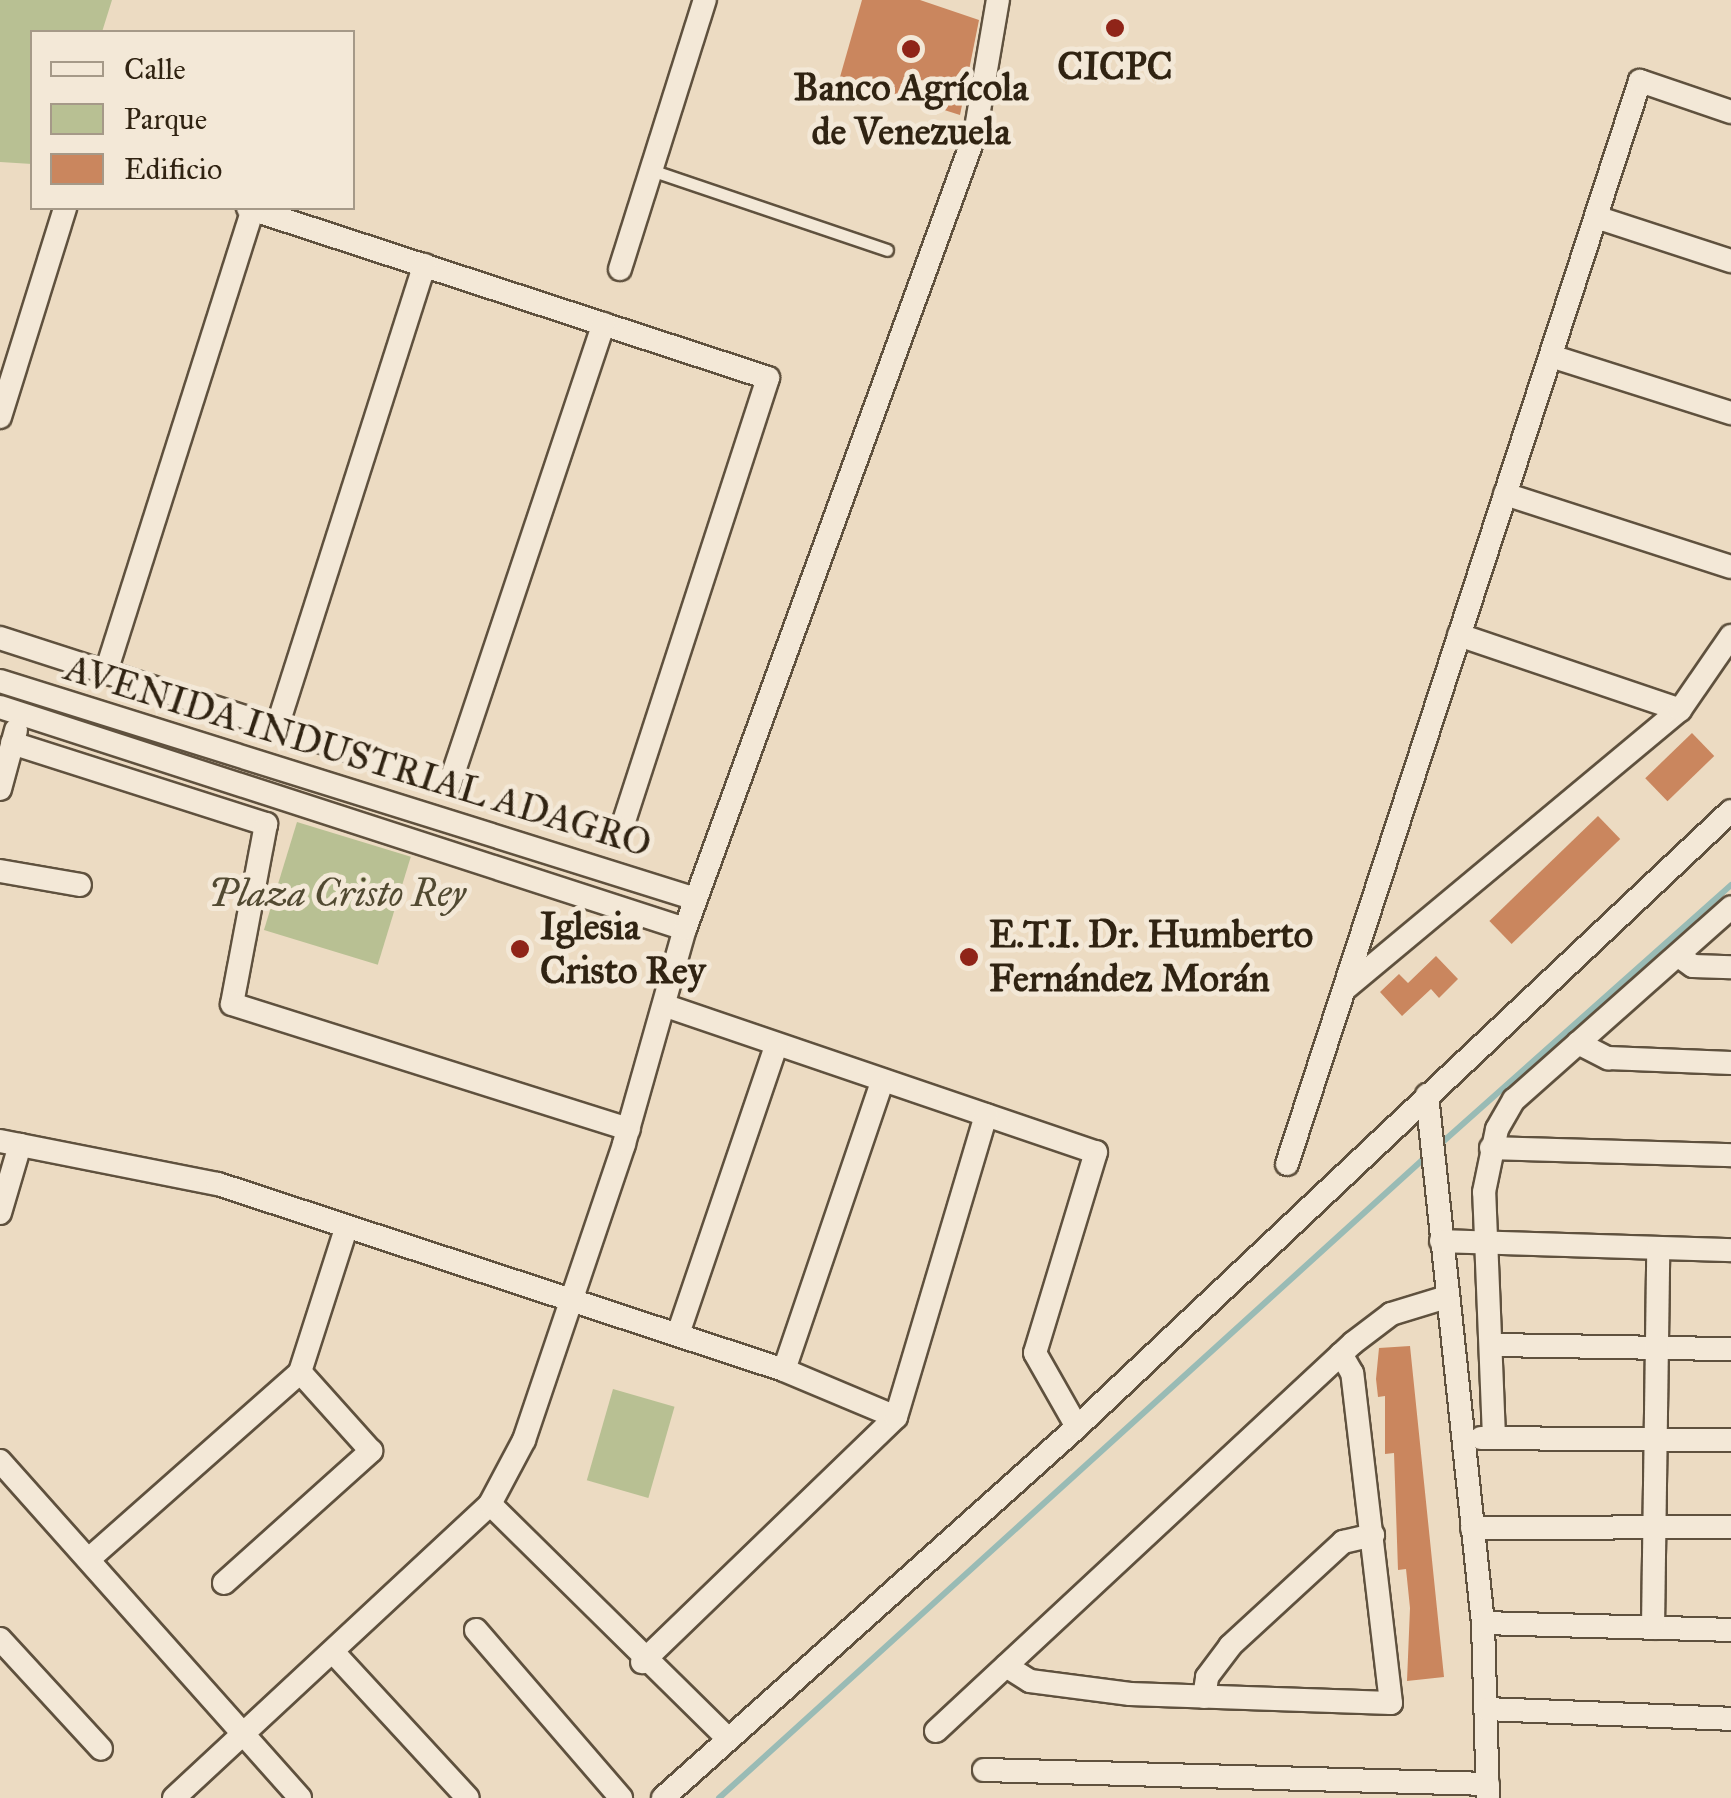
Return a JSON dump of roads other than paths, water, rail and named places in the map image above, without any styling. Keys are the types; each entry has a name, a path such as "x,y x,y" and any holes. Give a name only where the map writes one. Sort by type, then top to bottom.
{"street":[{"path":"620,269 706,0"},
{"path":"174,1798 490,1504 524,1440 629,1129 685,928 975,134 998,0"},
{"path":"1287,1164 1640,81 1731,112"},
{"path":"0,417 64,210"},
{"path":"106,672 249,210"},
{"path":"256,210 768,378 620,834"},
{"path":"1596,217 1731,261"},
{"path":"278,728 424,265"},
{"path":"0,638 450,783 604,324"},
{"path":"1551,356 1731,414"},
{"path":"1506,494 1731,567"},
{"path":"1460,635 1680,710"},
{"path":"1346,988 1680,710 1731,636"},
{"name":"AVENIDA INDUSTRIAL ADAGRO","path":"0,680 696,898"},
{"path":"0,790 12,743 11,710"},
{"name":"AVENIDA INDUSTRIAL ADAGRO","path":"11,710 685,928"},
{"path":"12,743 266,824 232,1004 629,1129"},
{"path":"662,1798 1077,1427 1731,810"},
{"path":"0,871 80,886"},
{"path":"1494,1437 1494,1345 1485,1243 1492,1148 1514,1100 1731,907"},
{"path":"1679,956 1694,966 1731,968"},
{"path":"666,1006 1096,1152 1034,1353 1077,1427"},
{"path":"1578,1043 1608,1058 1731,1062"},
{"path":"678,1334 776,1044"},
{"path":"784,1370 883,1080"},
{"path":"984,1770 1488,1791 1483,1623 1427,1096"},
{"path":"642,1662 896,1418 986,1115"},
{"path":"0,1213 10,1143 218,1184 784,1370 896,1418"},
{"path":"1492,1148 1731,1155"},
{"path":"88,1559 300,1372 346,1229"},
{"path":"1441,1241 1731,1250"},
{"path":"1653,1628 1658,1248"},
{"path":"936,1731 1340,1354 1391,1314 1446,1297"},
{"path":"1494,1345 1731,1349"},
{"path":"1006,1666 1030,1681 1204,1696 1391,1703 1352,1372 1340,1354"},
{"path":"224,1584 371,1451 300,1372"},
{"path":"1463,1440 1731,1440"},
{"path":"0,1460 300,1798"},
{"path":"490,1504 642,1662 728,1740"},
{"path":"1472,1528 1731,1528"},
{"path":"1204,1696 1206,1677 1230,1646 1343,1542 1373,1535"},
{"path":"1483,1623 1731,1630"},
{"path":"476,1630 621,1798"},
{"path":"0,1640 101,1749"},
{"path":"334,1652 468,1798"},
{"path":"1486,1709 1731,1718"}],"lane":[{"path":"651,170 887,250"}],"waterway":[{"path":"1437,1147 1731,885"},
{"path":"719,1798 1428,1155"}],"place":[{"name":"CICPC","path":"1115,28"},
{"name":"Banco Agrícola de Venezuela","path":"911,49"},
{"name":"Iglesia Cristo Rey","path":"520,949"},
{"name":"E.T.I. Dr. Humberto Fernández Morán","path":"969,957"}],"park label":[{"name":"Plaza Cristo Rey","path":"337,894"}]}
